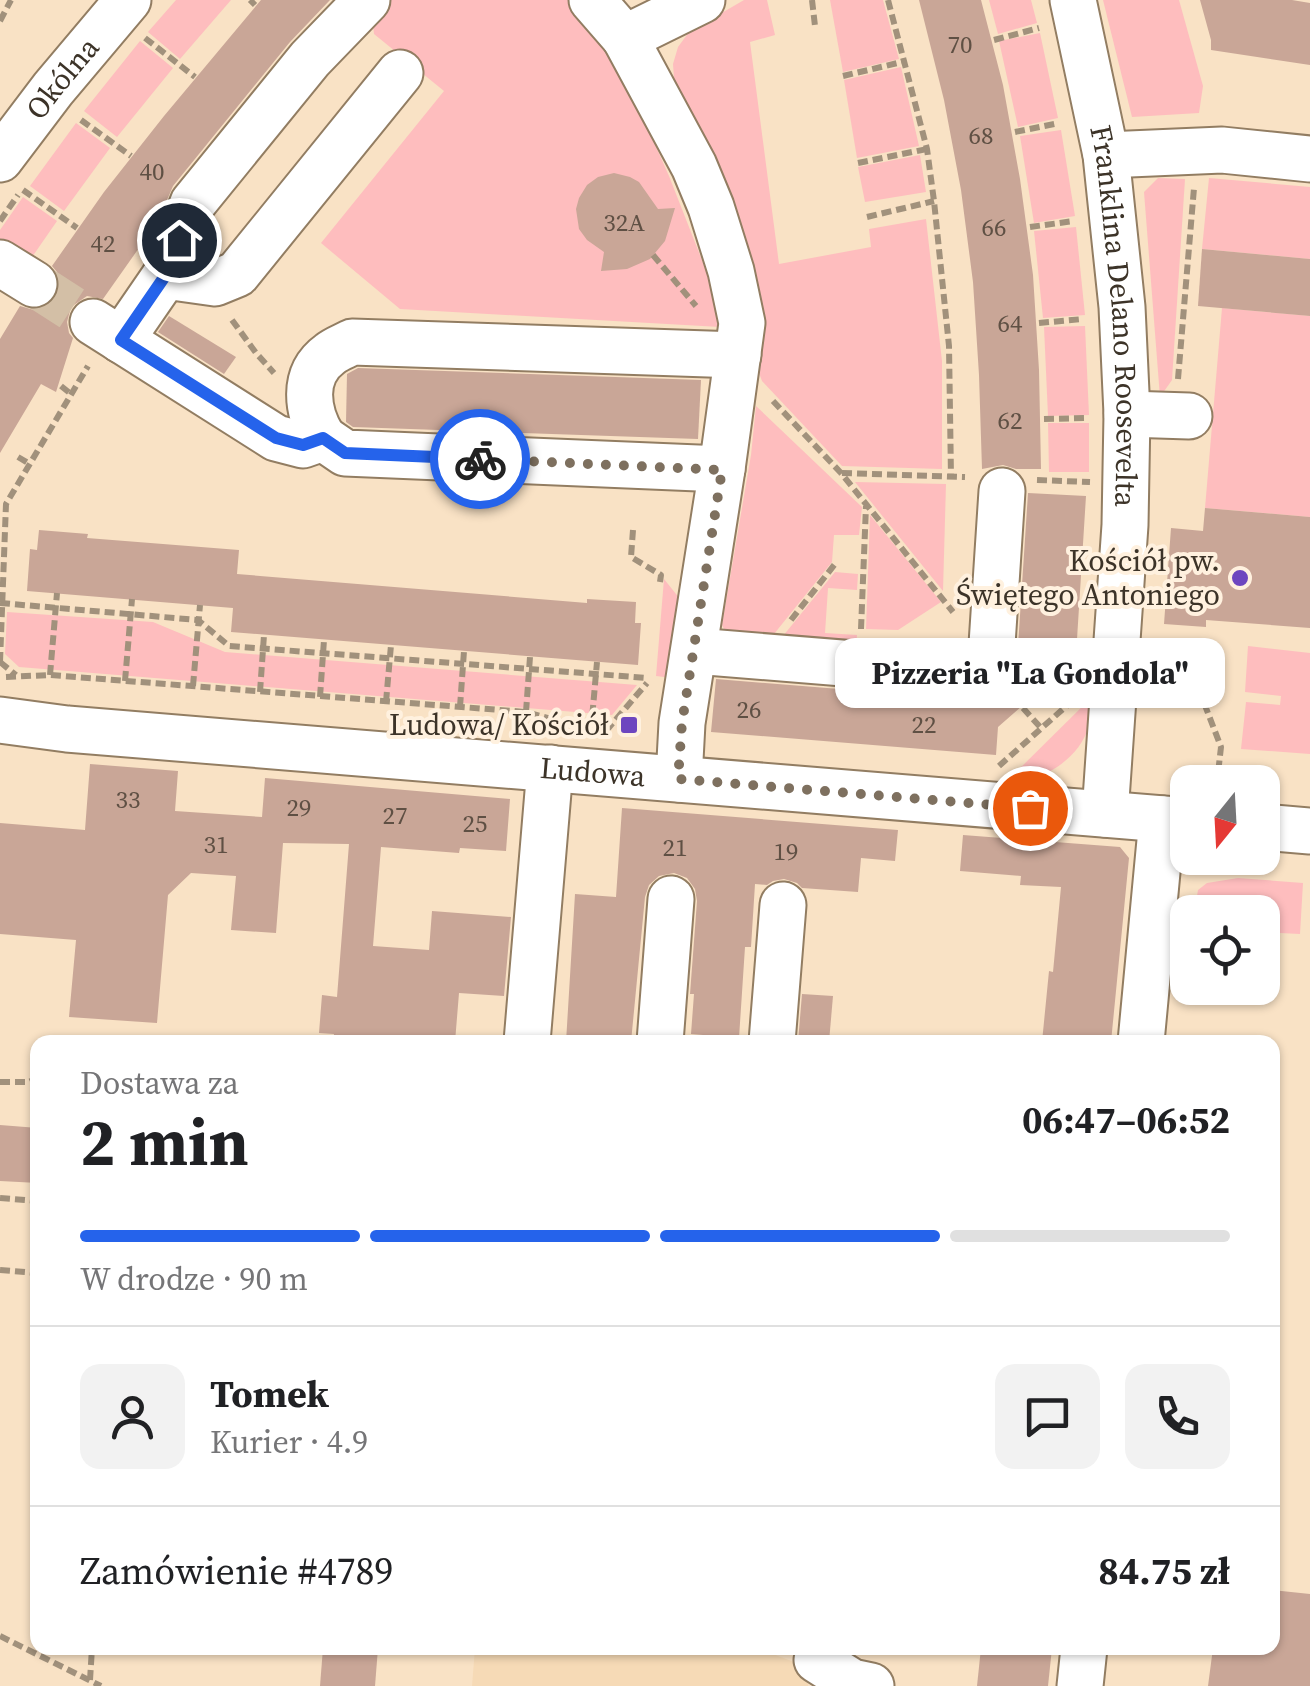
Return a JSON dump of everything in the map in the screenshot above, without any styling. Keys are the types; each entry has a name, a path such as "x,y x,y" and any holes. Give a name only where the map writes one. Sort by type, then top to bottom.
{"street":[{"path":"367,0 310,59 193,204 165,276 108,331 276,438 303,445 316,419 314,374 327,356 352,342 738,355"},
{"path":"592,0 625,38 694,166 732,271 742,323 722,470 674,656 680,759"},
{"path":"625,38 702,0"},
{"name":"Franklina Delano Roosevelta","path":"1061,12 1106,155 1122,307 1143,416 1125,525 1105,814"},
{"name":"Okólna","path":"11,174 53,89 134,17"},
{"path":"165,276 214,283 242,270 400,73"},
{"path":"1106,155 1222,150 1310,160"},
{"path":"316,419 345,453 722,470"},
{"path":"674,656 778,658 990,676 1002,491"},
{"name":"Ludowa","path":"0,720 66,729 550,768 680,759 1105,814 1170,819"},
{"path":"527,1035 550,768"},
{"path":"1280,828 1310,831"},
{"path":"1142,1035 1170,852"},
{"path":"661,1035 671,898"},
{"path":"773,1035 783,904"},
{"path":"1080,1686 1083,1655"},
{"path":"817,1660 852,1682 872,1686"}],"path":[{"path":"0,21 12,0"},
{"path":"812,0 815,26"},
{"path":"888,0 927,149 934,201 949,346 952,477"},
{"path":"994,40 1061,12"},
{"path":"134,17 195,77"},
{"path":"843,76 906,62"},
{"path":"76,116 131,156"},
{"path":"1014,132 1070,121"},
{"path":"858,163 927,149"},
{"path":"1044,419 1143,416 1178,382 1195,173"},
{"path":"11,174 78,228"},
{"path":"867,217 934,201"},
{"path":"1030,227 1085,220"},
{"path":"654,255 738,355 750,377 841,472 951,607 990,676"},
{"path":"214,283 228,314 256,353 316,419"},
{"path":"1039,322 1094,318"},
{"path":"16,676 0,662 3,504 108,331"},
{"path":"62,386 71,394"},
{"path":"18,457 30,464"},
{"path":"860,665 866,504"},
{"path":"632,530 630,557 661,575 659,592"},
{"path":"778,658 780,635 836,564"},
{"path":"50,675 57,593"},
{"path":"125,681 132,600"},
{"path":"1,603 198,620 229,646 651,678"},
{"path":"193,686 200,605"},
{"path":"260,692 264,635"},
{"path":"320,697 324,640"},
{"path":"386,702 391,646"},
{"path":"460,707 464,651"},
{"path":"526,712 530,656"},
{"path":"606,731 674,656"},
{"path":"590,730 597,662"},
{"path":"0,678 50,675 526,712 606,731 680,759"},
{"path":"994,770 1084,690 1086,676 1146,680 1201,695 1222,747 1219,765"},
{"path":"651,678 680,759"},
{"path":"1024,708 1042,728"},
{"path":"0,1082 30,1082"},
{"path":"0,1198 30,1200"},
{"path":"0,1270 30,1272"},
{"path":"0,1636 30,1651"},
{"path":"39,1655 101,1686"},
{"path":"90,1680 92,1655"}],"shaded area":[{"path":"176,0 231,0 180,59 148,32"},
{"path":"389,0 576,0 610,43 669,176 718,301 720,327 400,309 321,243 444,91 374,34 372,15"},
{"path":"744,0 767,0 775,35 750,42 779,264 871,247 869,229 926,219 942,361 942,469 842,466 762,381 744,271 706,150 674,78 673,64 678,47 689,32"},
{"path":"830,0 883,0 899,59 843,72"},
{"path":"989,0 1031,0 1037,23 998,34"},
{"path":"1103,0 1179,0 1203,86 1199,113 1132,117"},
{"path":"1040,33 1058,118 1018,127 999,41"},
{"path":"140,41 173,68 117,137 84,111"},
{"path":"901,67 919,146 857,158 844,80"},
{"path":"76,123 110,148 64,211 30,186"},
{"path":"1061,130 1075,216 1034,223 1020,136"},
{"path":"920,155 926,192 865,202 858,167"},
{"path":"1158,178 1185,179 1172,380 1160,397 1144,192"},
{"path":"1209,178 1310,187 1310,259 1202,249"},
{"path":"23,197 57,221 30,260 0,240 0,230"},
{"path":"1076,227 1085,315 1043,318 1034,231"},
{"path":"1222,308 1310,316 1310,517 1205,508"},
{"path":"1085,326 1089,415 1048,416 1044,327"},
{"path":"756,406 862,507 859,535 834,535 832,562 774,634 773,646 726,633 722,625"},
{"path":"1048,423 1089,423 1089,472 1049,472"},
{"path":"855,482 946,484 943,591"},
{"path":"870,515 941,602 898,630 866,629"},
{"path":"835,572 858,574 857,590 828,588 825,633 857,635 856,654 783,636"},
{"path":"664,579 680,599 672,678 656,676"},
{"path":"7,612 153,622 225,652 637,685 612,715 19,667 5,654"},
{"path":"1248,646 1310,653 1310,754 1241,749 1246,702 1280,705 1281,696 1245,692"},
{"path":"1095,694 1084,739 1067,760 1031,779 1005,783"},
{"path":"1238,878 1303,883 1300,934 1280,933 1280,895 1197,895 1207,883"},
{"path":"474,1655 776,1655 810,1668 808,1686 472,1686"}],"building":[{"path":"261,0 330,0 290,42 173,186 158,221 103,299 87,296 71,307 67,322 73,338 56,392 41,384 0,453 0,339 20,306 34,310 47,307 56,299 60,284 52,266 104,192"},
{"path":"919,0 981,0 1003,85 1033,275 1041,469 1003,465 982,469 973,282 961,190"},
{"path":"1200,0 1310,3 1310,65 1211,50"},
{"path":"614,173 639,182 658,209 675,208 665,241 650,259 627,269 601,271 604,252 579,229 576,209 587,185"},
{"path":"1202,249 1310,259 1310,316 1198,306"},
{"path":"169,316 236,357 224,374 158,332"},
{"path":"358,368 701,380 698,439 353,427 346,422 347,374"},
{"path":"1028,493 1086,496 1074,687 1045,686 998,727 996,755 711,732 716,679 988,701 1013,696"},
{"name":"Kościół pw. Świętego Antoniego","path":"1205,508 1310,517 1310,628 1206,620 1206,627 1164,624 1171,528 1203,531"},
{"path":"39,530 88,534 87,538 239,550 237,574 587,603 587,599 636,602 635,623 641,623 638,665 231,632 233,608 27,591 30,549 37,550"},
{"path":"90,764 178,771 175,811 262,817 265,778 510,799 506,851 460,848 459,853 381,847 373,946 429,950 432,911 511,917 504,996 459,993 456,1035 319,1033 322,995 337,997 349,844 283,843 276,933 231,930 236,876 191,873 168,895 157,1023 69,1017 76,940 0,934 0,823 85,830"},
{"path":"622,808 898,830 895,861 861,858 858,892 802,888 784,879 767,885 755,884 751,947 745,947 739,1035 691,1034 697,901 687,878 674,873 659,876 649,885 645,897 632,1035 566,1035 575,894 616,897"},
{"path":"963,835 1120,847 1129,858 1112,1035 1043,1035 1061,887 1020,885 1021,876 960,871"},
{"path":"802,994 833,996 830,1035 799,1035"},
{"path":"0,1125 30,1127 30,1183 0,1181"},
{"path":"1280,1591 1310,1594 1310,1686 1208,1686 1212,1655 1280,1655"},
{"path":"322,1655 377,1655 375,1686 320,1686"},
{"path":"980,1655 1051,1655 1048,1686 977,1686"}],"tunnel":[{"path":"34,284 93,322"}],"way so far":[{"path":"480,459 722,470 682,723 678,779 1030,808"}],"place":[{"name":"Kościół pw. Świętego Antoniego","path":"1240,578"},
{"name":"Ludowa/ Kościół","path":"629,725"},
{"name":"Pizzeria \"La Gondola\"","path":"1030,808"}],"route":[{"path":"179,240 165,276 121,340 276,438 303,445 323,438 345,453 480,459"}]}
